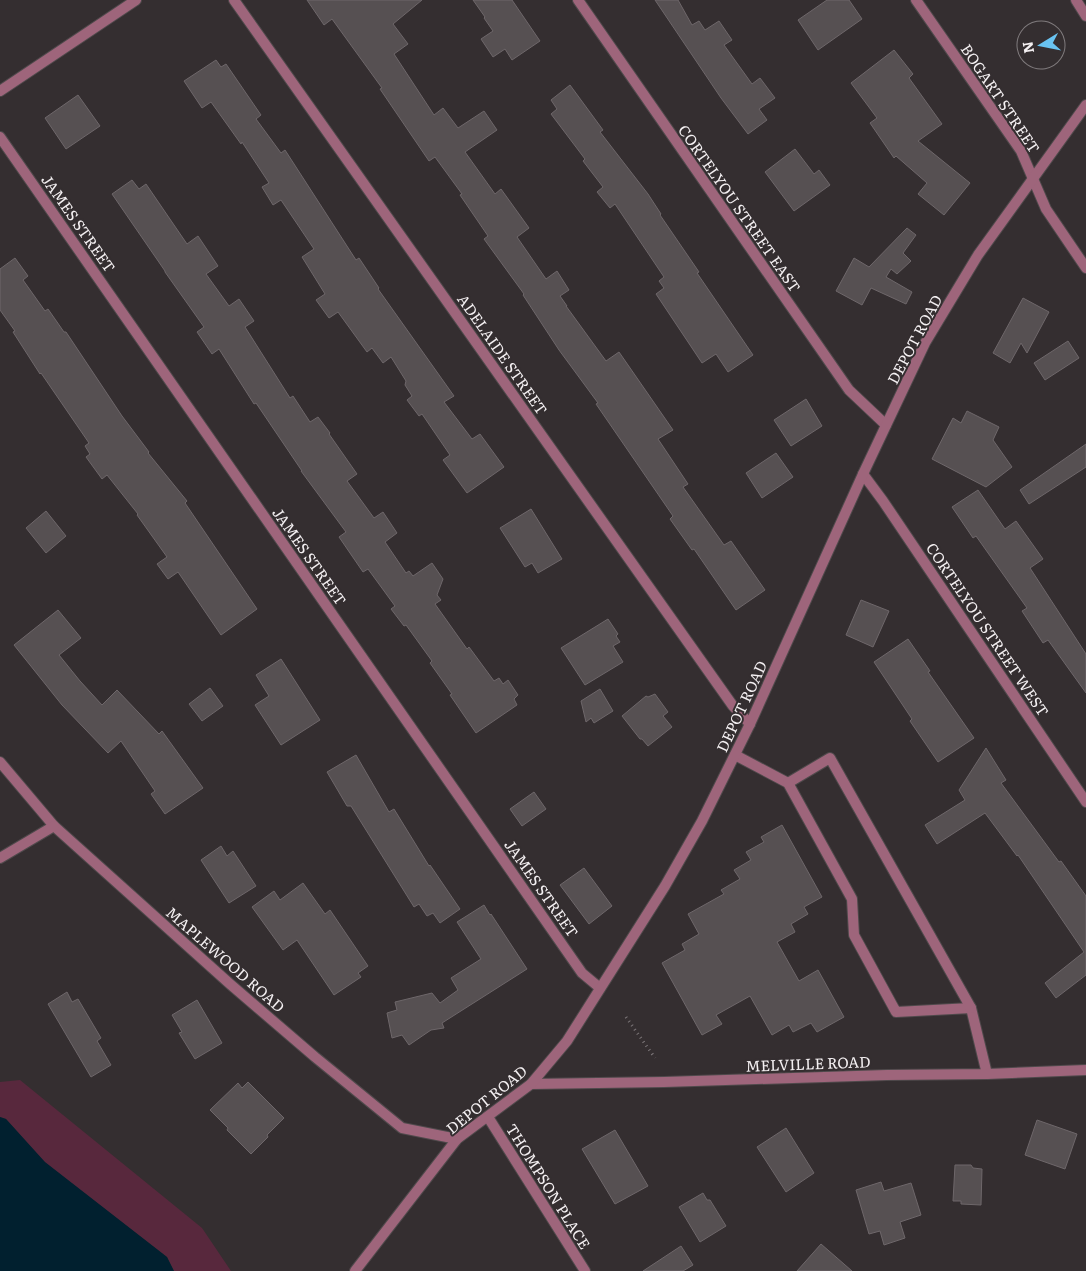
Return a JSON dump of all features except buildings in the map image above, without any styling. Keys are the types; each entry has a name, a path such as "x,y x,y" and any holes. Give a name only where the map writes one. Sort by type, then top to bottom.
{"street":[{"path":"0,91 136,0"},
{"name":"ADELAIDE STREET","path":"234,0 733,706 750,724"},
{"name":"CORTELYOU STREET EAST","path":"578,0 849,390 886,425"},
{"name":"BOGART STREET","path":"916,0 1021,151 1046,209 1086,268"},
{"path":"1076,0 1086,16"},
{"name":"DEPOT ROAD","path":"355,1271 458,1139 531,1084 567,1041 666,886 702,821 750,724 863,474 925,343 978,255 1086,105"},
{"name":"JAMES STREET","path":"0,136 576,964 600,988"},
{"name":"CORTELYOU STREET WEST","path":"863,474 1086,802"},
{"path":"735,755 788,783 852,899 854,935 896,1012 971,1008"},
{"path":"788,783 830,758 971,1008 987,1074"},
{"name":"MAPLEWOOD ROAD","path":"0,762 54,826 230,984 402,1128 458,1139"},
{"path":"0,858 54,826"},
{"name":"MELVILLE ROAD","path":"531,1084 987,1074 1086,1070"},
{"name":"THOMPSON PLACE","path":"488,1117 584,1271"}],"path":[{"path":"626,1017 655,1058"}],"shaded area":[{"path":"20,1080 202,1228 231,1271 174,1271 167,1257 45,1163 6,1119 0,1117 0,1082"}],"water":[{"path":"0,1117 6,1119 45,1162 167,1257 174,1271 0,1271"}]}
